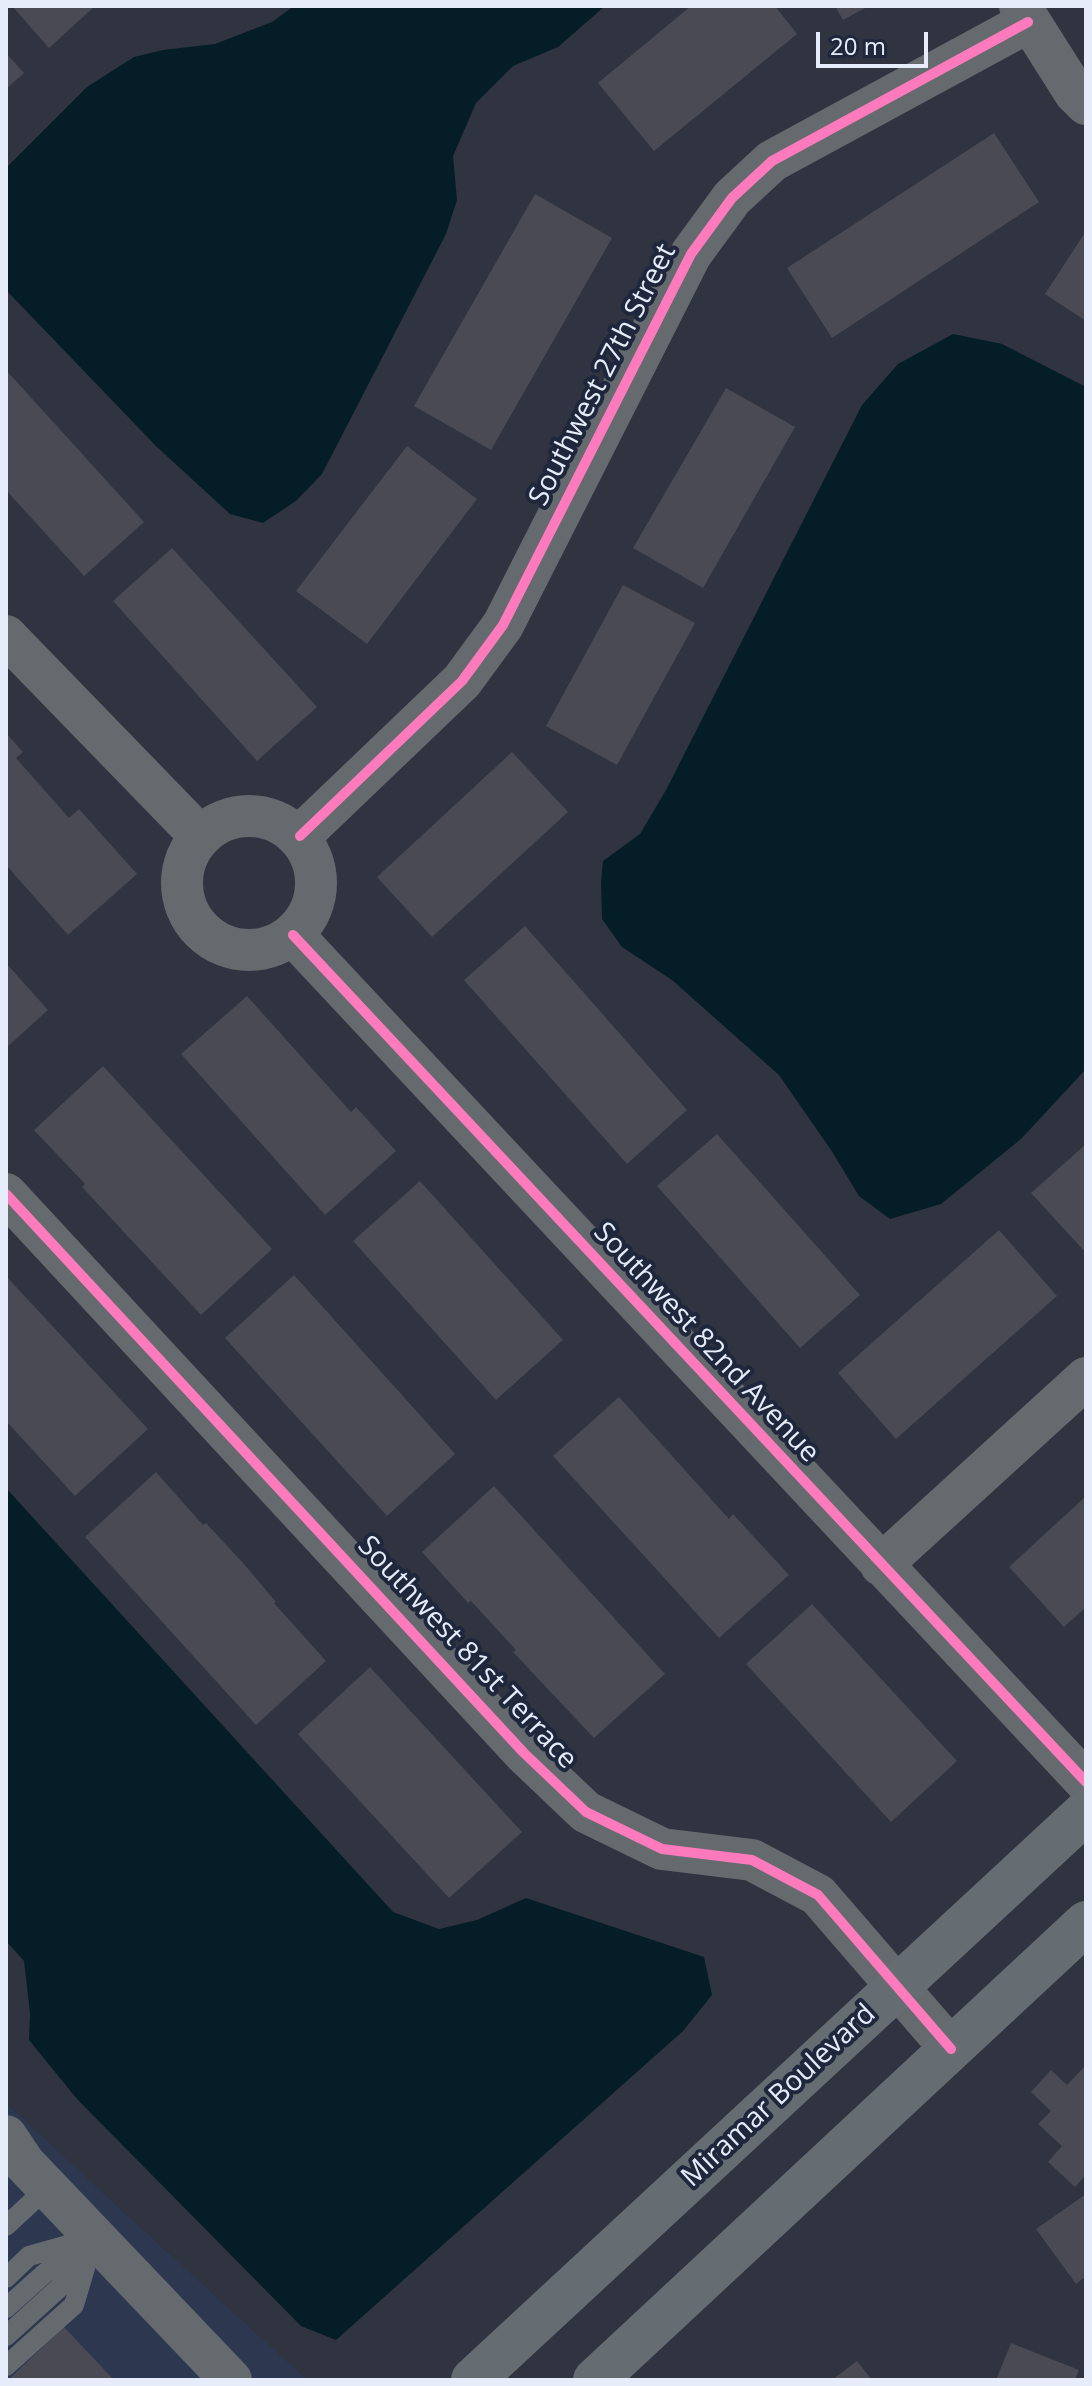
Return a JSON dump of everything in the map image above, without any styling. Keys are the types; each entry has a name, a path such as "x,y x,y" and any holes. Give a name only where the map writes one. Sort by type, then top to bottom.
{"street":[{"path":"1024,14 1075,93 1086,104"},
{"name":"Southwest 27th Street","path":"300,836 462,681 503,625 691,254 732,198 772,161 1024,14"},
{"path":"6,636 200,836"},
{"path":"239,815 261,815 282,823 300,836 312,855 317,875 315,897 307,918 293,935 274,946 251,951 229,947 208,937 193,921 183,900 181,877 187,855 200,836 218,823 239,815"},
{"name":"Southwest 82nd Avenue","path":"293,935 1086,1782"},
{"name":"Southwest 81st Terrace","path":"6,1194 524,1753 586,1812 662,1849 752,1860 818,1895 951,2049"},
{"path":"881,1565 1086,1378"},
{"name":"Miramar Boulevard","path":"473,2380 1086,1812"},
{"path":"595,2380 1086,1923"},
{"path":"6,2136 24,2163 47,2188 231,2380"}],"lane":[{"path":"6,2226 47,2188"},
{"path":"6,2278 29,2256 94,2238"},
{"path":"6,2308 45,2273 94,2238"},
{"path":"6,2336 59,2288 94,2238"},
{"path":"6,2366 74,2305 94,2238"}],"shaded area":[{"path":"294,6 605,6 558,47 513,66 476,103 453,156 457,200 446,234 322,474 296,501 263,523 230,514 156,446 6,290 6,168 87,87 134,57 215,44 272,22"},
{"path":"953,334 1002,344 1086,387 1086,1069 1021,1139 941,1204 890,1219 859,1196 779,1075 672,980 622,947 602,919 601,883 603,861 640,834 666,790 862,405 898,364"},
{"path":"6,1488 393,1912 439,1929 477,1920 526,1898 704,1957 712,1995 683,2031 336,2340 301,2326 77,2099 29,2040 30,2013 24,1961 6,1941"},
{"path":"6,2103 106,2196 307,2380 6,2380"}],"building":[{"path":"12,6 95,6 49,48"},
{"path":"691,6 775,6 797,34 654,151 598,83"},
{"path":"835,6 869,6 843,20"},
{"path":"6,53 24,73 6,89"},
{"path":"994,133 1039,202 832,338 787,268"},
{"path":"535,194 612,238 491,450 414,406"},
{"path":"1086,231 1086,321 1045,294"},
{"path":"6,370 144,522 84,576 6,490"},
{"path":"726,388 795,427 703,588 633,548"},
{"path":"407,446 477,499 367,644 296,591"},
{"path":"172,548 317,707 257,761 113,601"},
{"path":"623,585 695,623 617,765 546,726"},
{"path":"6,733 23,752 16,758 69,818 79,809 137,874 68,935 6,865"},
{"path":"512,752 568,812 432,937 377,877"},
{"path":"525,926 687,1110 627,1164 464,980"},
{"path":"6,963 48,1010 6,1048"},
{"path":"247,996 351,1112 356,1107 396,1151 325,1215 181,1054"},
{"path":"103,1066 272,1249 201,1315 82,1187 85,1184 34,1130"},
{"path":"717,1134 860,1295 800,1348 657,1186"},
{"path":"1086,1144 1086,1253 1031,1193"},
{"path":"420,1181 563,1340 496,1400 353,1241"},
{"path":"999,1230 1057,1296 896,1439 838,1373"},
{"path":"294,1275 455,1454 387,1516 225,1338"},
{"path":"6,1276 148,1429 75,1496 6,1421"},
{"path":"619,1397 729,1519 733,1514 789,1575 719,1638 553,1456"},
{"path":"156,1472 203,1525 206,1523 243,1563 326,1661 256,1725 85,1537"},
{"path":"494,1486 665,1674 594,1738 513,1652 516,1650 471,1601 468,1603 422,1552"},
{"path":"1086,1496 1086,1607 1064,1627 1009,1567"},
{"path":"812,1604 957,1761 891,1822 746,1664"},
{"path":"370,1667 522,1832 449,1898 298,1734"},
{"path":"1086,2065 1086,2175 1075,2187 1048,2162 1062,2146 1038,2124 1051,2111 1031,2092 1051,2070 1067,2085"},
{"path":"1086,2194 1086,2276 1076,2284 1036,2229"},
{"path":"64,2327 114,2380 8,2380"},
{"path":"1011,2343 1079,2370 1075,2380 996,2380"},
{"path":"857,2361 872,2380 832,2380"}],"cycle path":[{"path":"300,836 462,681 503,625 691,254 732,198 772,161 1028,22"},
{"path":"293,935 1086,1782"},
{"path":"6,1194 524,1753 586,1812 662,1849 752,1860 818,1895 951,2049"}]}
